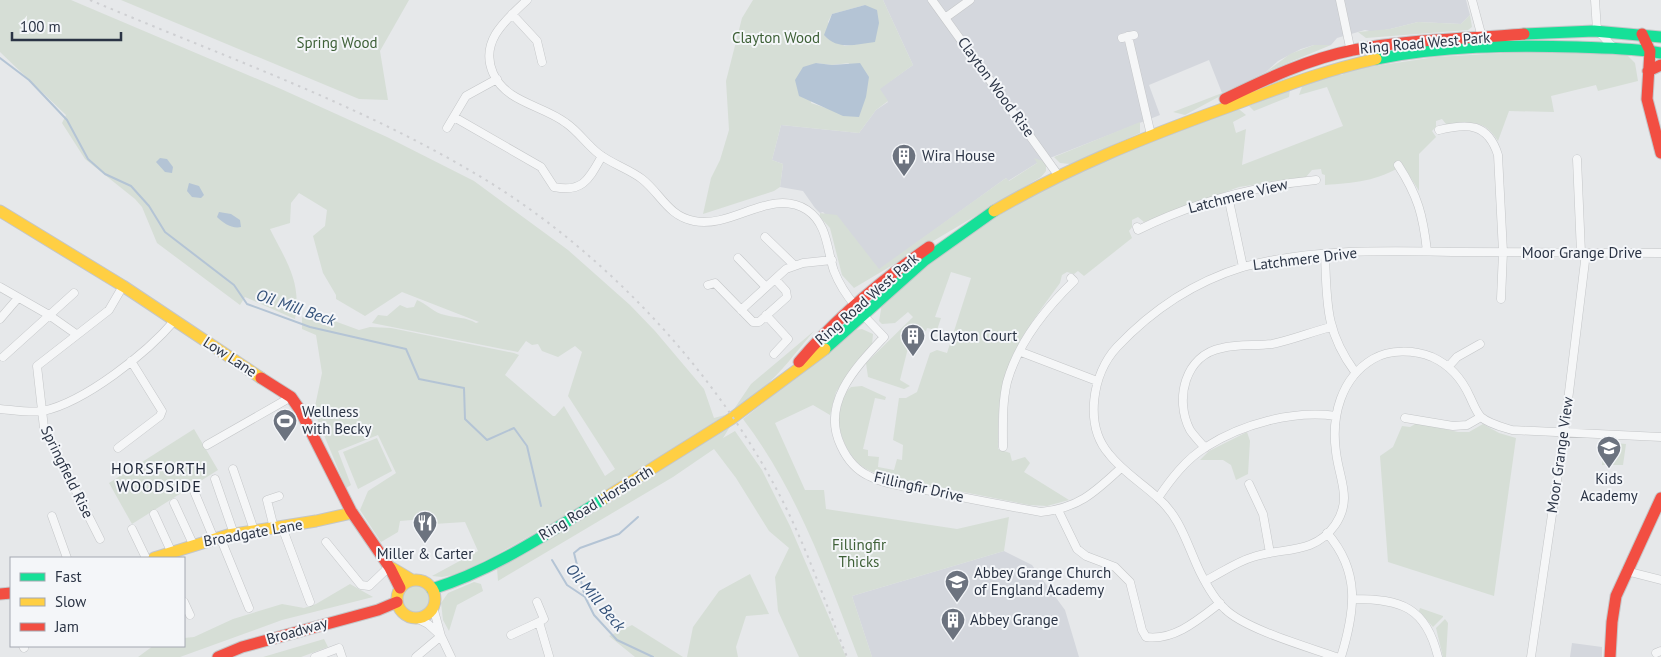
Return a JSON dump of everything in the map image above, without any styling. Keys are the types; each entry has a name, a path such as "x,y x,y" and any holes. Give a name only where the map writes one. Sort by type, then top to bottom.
{"main road":[{"name":"Ring Road West Park","path":"782,382 821,336 835,332 991,211 1058,175 1175,126 1313,74 1392,56 1483,43 1548,31 1597,30 1642,34 1661,38"},
{"path":"1642,34 1656,52"},
{"name":"Ring Road West Park","path":"1175,126 1228,98 1307,62 1351,50 1388,44 1483,43 1578,46 1656,52"},
{"path":"1661,43 1648,71 1647,99 1661,153"},
{"path":"1648,71 1661,65"},
{"name":"Low Lane","path":"0,211 123,286 290,397 308,420 352,513 391,567 400,588"},
{"name":"Ring Road West Park","path":"739,413 828,348 892,273 920,252 963,231"},
{"name":"Ring Road Horsforth","path":"448,584 502,558 628,486 739,413"},
{"path":"1610,657 1612,612 1626,571 1658,516 1661,498"},
{"name":"Broadgate Lane","path":"163,556 193,544 234,534 352,513"},
{"name":"Low Lane","path":"391,567 412,580"},
{"path":"410,616 397,602 400,588 412,580 426,583 432,588 434,604"},
{"path":"432,588 448,584"},
{"path":"378,610 410,616 426,615 448,584"},
{"name":"Broadway","path":"218,657 242,647 378,610 397,602"}],"street":[{"path":"527,0 494,35 490,49 490,60 497,79 508,93 564,121 602,156 642,179 668,209 680,217 712,223 771,204 790,204 807,210 825,233 842,287 860,311"},
{"name":"Clayton Wood Rise","path":"932,0 1058,175"},
{"path":"945,18 970,0"},
{"path":"1340,0 1353,64"},
{"path":"1472,0 1483,43"},
{"path":"1595,0 1597,30 1614,48"},
{"path":"512,14 537,41 542,62"},
{"path":"1578,46 1597,30"},
{"path":"1128,36 1151,136"},
{"path":"447,128 466,96 497,79"},
{"path":"454,117 541,167 554,187 567,190 578,187 590,177 602,156"},
{"path":"1440,130 1468,126 1487,135 1494,144 1498,156 1504,252 1501,299"},
{"name":"Moor Grange View","path":"1531,657 1564,433 1583,253 1577,159"},
{"path":"1398,165 1414,191 1420,206 1427,251"},
{"name":"Latchmere View","path":"1137,227 1138,230 1173,213 1228,196 1281,183 1316,180"},
{"path":"1228,196 1243,267"},
{"path":"765,237 794,266"},
{"name":"Latchmere Drive","path":"1336,657 1239,619 1220,603 1206,581 1174,515 1158,498 1121,468 1107,452 1096,426 1094,402 1097,381 1112,353 1154,312 1175,297 1216,277 1243,267 1272,261 1358,252 1504,252"},
{"name":"Moor Grange Drive","path":"1504,252 1661,253"},
{"path":"1325,255 1330,327 1342,354 1356,372"},
{"path":"738,258 766,287"},
{"path":"741,310 775,279 794,266 832,260"},
{"path":"1003,447 1003,419 1008,382 1034,326 1050,304 1074,281 1071,278"},
{"path":"708,285 715,283 753,322 759,322 787,297 786,291 775,279"},
{"path":"0,287 49,315 76,334 109,310 123,286"},
{"path":"3,357 74,293"},
{"path":"0,319 18,298"},
{"name":"Fillingfir Drive","path":"860,311 884,337 841,390 834,415 838,441 845,456 856,468 870,477 916,488 1042,512 1058,510 1080,503 1121,468"},
{"path":"766,315 788,339 774,354"},
{"path":"0,409 40,408 70,402 131,361 158,340 174,320"},
{"path":"1204,448 1190,431 1184,413 1182,395 1188,374 1202,357 1221,348 1272,344 1330,327"},
{"name":"Springfield Rise","path":"76,334 37,366 40,408 44,428 100,539"},
{"path":"1449,366 1456,357 1480,344"},
{"path":"1021,352 1097,381"},
{"path":"1206,581 1236,564 1270,553 1304,548 1318,542 1327,533 1340,515 1343,502 1344,484 1336,452 1336,416 1341,395 1356,372 1378,356 1400,352 1416,352 1449,366 1464,383 1481,417 1495,425 1512,430 1661,437"},
{"path":"118,448 160,416 162,411 131,361"},
{"path":"207,445 290,397"},
{"path":"1158,498 1171,478 1204,448 1229,435 1285,418 1321,414 1336,416"},
{"path":"1404,418 1453,426 1468,426 1481,417"},
{"path":"233,468 254,530"},
{"path":"215,479 234,534"},
{"path":"1249,484 1263,514 1270,553"},
{"path":"194,491 249,608"},
{"path":"279,496 267,500 310,602"},
{"path":"174,503 193,544"},
{"path":"1058,510 1077,549 1086,556 1115,567 1130,582 1142,630 1146,637 1161,638 1189,626 1220,603"},
{"path":"154,514 163,556"},
{"path":"52,516 67,557"},
{"path":"132,529 146,557"},
{"path":"1327,533 1341,549 1354,599 1350,629 1341,657"},
{"path":"326,542 361,585 369,586 391,567"},
{"path":"1626,571 1661,580"},
{"path":"1354,599 1387,600 1406,607 1424,623 1434,642 1438,657"},
{"path":"511,635 544,618 537,602"},
{"path":"185,604 190,615"},
{"path":"434,604 440,636 451,657"},
{"path":"410,616 428,624 440,636"},
{"path":"539,622 548,657"},
{"path":"416,657 440,636"},
{"path":"315,657 339,648 342,657"}],"shaded area":[{"path":"883,0 1466,0 1470,15 1461,24 1418,22 1374,32 1365,30 1337,38 1331,45 1314,45 1301,49 1278,61 1266,72 1222,93 1209,60 1149,85 1160,115 1037,163 1008,181 1006,178 879,270 823,212 820,213 815,208 803,191 780,187 783,164 772,160 781,125 859,133 876,110 888,102 879,89 913,65"},
{"name":"Abbey Grange Church of England Academy","path":"1004,551 1032,565 1065,610 1079,657 872,657 852,596"},
{"path":"1572,643 1602,647 1602,657 1570,657"}],"green space":[{"path":"0,0 71,0 281,89 387,137 474,181 568,250 630,305 655,331 704,389 714,418 725,415 626,481 496,555 458,574 442,577 432,576 478,551 465,522 434,524 412,520 400,521 398,532 381,542 360,510 368,491 396,473 378,435 338,451 351,485 346,488 314,411 322,373 316,335 302,329 302,318 307,311 359,330 370,327 391,328 519,355 505,375 553,416 564,406 605,476 615,469 568,396 582,352 575,346 558,357 542,351 538,344 532,345 526,341 518,352 372,323 378,315 387,316 400,305 407,308 414,307 417,300 441,314 476,323 479,322 402,292 365,316 336,299 336,295 323,273 313,236 325,226 327,210 299,193 291,203 290,223 270,229 291,272 296,294 295,319 245,297 240,305 157,243 142,207 135,199 85,159 62,123 66,115 0,52"},
{"name":"Spring Wood","path":"121,0 409,0 380,51 388,100 359,99"},
{"name":"Clayton Wood","path":"753,0 883,0 913,65 880,89 888,101 876,110 859,133 781,125 772,160 783,164 780,187 774,191 703,214 711,178 720,160 729,130 726,81 742,18","holes":["865,5 858,44 844,46 828,22 832,14","816,63 832,65 849,63 826,108 811,103"]},
{"path":"1470,15 1472,27 1468,30 1366,38 1358,32 1390,29 1418,22 1461,24"},
{"path":"1314,45 1331,45 1266,72 1290,54"},
{"path":"1540,51 1627,55 1635,63 1638,81 1598,91 1596,85 1551,96 1554,112 1509,111 1498,141 1492,133 1481,125 1469,123 1446,124 1442,119 1436,121 1436,127 1432,131 1436,137 1419,154 1419,191 1403,165 1385,175 1356,182 1325,185 1325,175 1322,174 1321,169 1312,170 1306,177 1239,187 1144,222 1138,217 1132,220 1132,227 1129,231 1132,238 1084,276 1078,271 1074,274 1067,272 1062,275 1060,283 1019,344 1007,370 1000,400 998,449 1010,453 1012,461 1025,457 1030,463 1024,472 1069,500 1047,506 1029,505 892,478 866,469 848,451 843,440 838,417 840,406 844,396 851,387 862,386 886,397 885,400 875,398 863,449 868,450 868,456 879,457 878,467 894,470 897,459 902,460 903,445 893,440 899,398 906,398 917,392 930,353 937,350 947,353 971,278 951,272 935,317 941,318 937,330 927,328 926,331 913,328 900,380 910,386 904,389 868,377 866,363 913,317 908,312 895,323 882,324 879,321 882,304 941,253 1021,201 1100,162 1234,110 1240,110 1246,115 1233,122 1236,133 1246,129 1242,165 1343,126 1327,87 1299,95 1303,84 1333,74 1342,75 1348,70 1436,57"},
{"path":"1235,88 1185,115 1173,112"},
{"path":"1290,89 1289,97 1254,111 1249,106"},
{"path":"1140,122 1140,133 1070,164 1060,163 1054,157"},
{"path":"1034,158 1046,162 1046,171 1041,177 854,288 842,275 830,228 820,217 820,213 837,215 879,269 1006,178 1009,181 1037,163"},
{"name":"Fillingfir Thicks","path":"862,329 873,334 872,345 856,362 836,392 830,415 813,405 775,423 805,490 824,490 826,509 957,529 1009,517 1004,551 852,596 872,657 858,657 835,595 795,504 762,446 743,419 856,330"},
{"path":"814,331 787,364 768,383 747,401 734,409 751,384"},
{"path":"1417,423 1458,432 1469,432 1483,424 1499,433 1516,438 1494,596 1388,562 1380,456 1393,447 1402,426 1410,427"},
{"name":"Fillingfir Thicks","path":"731,425 723,438 735,431 762,470 790,526 846,657 799,657 778,611 775,577 789,548 769,531 736,478 714,449 673,477 498,581 497,568"},
{"path":"194,429 218,470 132,524 109,483"},
{"path":"1247,432 1250,441 1248,474 1236,480 1231,465 1223,460 1200,460 1209,451"},
{"path":"377,438 392,471 358,489 343,452"},
{"path":"1603,442 1626,444 1623,465 1602,465"},
{"path":"750,574 769,614 746,616 736,647 738,657 687,657 693,627 719,591"},
{"path":"474,582 481,584 483,591 457,605 449,631 443,620 441,603 448,593"},
{"path":"350,584 373,597 282,620 180,657 138,657 152,647 185,647 185,638 194,637 233,619 282,604 304,608 316,604"},
{"path":"416,585 426,589 430,599 426,609 416,613 406,609 402,599 406,589"},
{"path":"1420,608 1443,617 1433,627 1419,611"},
{"path":"1445,619 1448,623 1446,657 1443,657 1436,628"},
{"path":"632,625 683,657 635,657 609,636"},
{"path":"324,639 328,647 301,657 263,657"}],"water":[{"path":"865,5 877,10 879,23 875,42 841,45 829,40 824,35 832,14"},
{"path":"816,63 832,65 860,63 869,77 866,97 859,117 843,116 799,96 795,80 803,67"},
{"path":"160,158 167,159 173,167 172,173 165,172 156,162"},
{"path":"189,183 199,186 204,195 201,198 192,197 187,191"},
{"path":"219,212 231,214 240,220 241,227 234,227 225,223 217,217"}],"waterway":[{"name":"Oil Mill Beck","path":"0,58 29,80 67,120 88,159 105,174 131,186 149,206 165,232 234,285 247,304 310,327 406,349 419,379 464,388 465,419 487,440 514,428 527,446 541,506"},
{"path":"585,597 574,553 580,548 619,534 638,517"},
{"name":"Oil Mill Beck","path":"552,560 567,585 585,597 594,615 617,640 653,657"}],"railway":[{"path":"90,0 327,98 419,142 512,197 558,230 602,267 644,308 682,351 718,396 750,443 788,512 815,574 847,657"}],"traffic: fast":[{"path":"1524,34 1594,31 1661,37"},
{"path":"1376,59 1426,51 1501,46 1608,48 1661,53"},
{"path":"825,349 925,260 994,211"},
{"path":"432,589 477,572 499,561 605,498"}],"traffic: slow":[{"path":"994,211 1078,167 1165,130 1299,81 1376,59"},
{"path":"0,211 123,286 261,378"},
{"path":"605,498 731,419 825,349"},
{"path":"157,557 228,535 316,521 352,513"},
{"path":"392,568 412,580"},
{"path":"416,580 429,586 435,599 429,612 416,618 403,612 397,599 403,586 416,580"}],"traffic: jam":[{"path":"1225,99 1304,64 1353,50 1417,41 1524,34"},
{"path":"1642,34 1650,51 1647,99 1661,153"},
{"path":"1648,71 1661,65"},
{"path":"799,362 828,330 860,300 929,247"},
{"path":"261,378 291,397 300,410 351,511 390,568 400,588"},
{"path":"1610,657 1616,596 1661,498"},
{"path":"0,594 10,593"},
{"path":"218,657 242,647 378,610 397,602"}],"place":[{"name":"Wira House","path":"904,177"},
{"name":"Clayton Court","path":"913,357"},
{"name":"Wellness with Becky","path":"285,442"},
{"name":"Kids Academy","path":"1609,469"},
{"name":"Miller & Carter","path":"425,544"},
{"name":"Abbey Grange Church of England Academy","path":"957,603"},
{"name":"Abbey Grange","path":"953,641"}],"district":[{"name":"HORSFORTH WOODSIDE","path":"159,477"}]}
